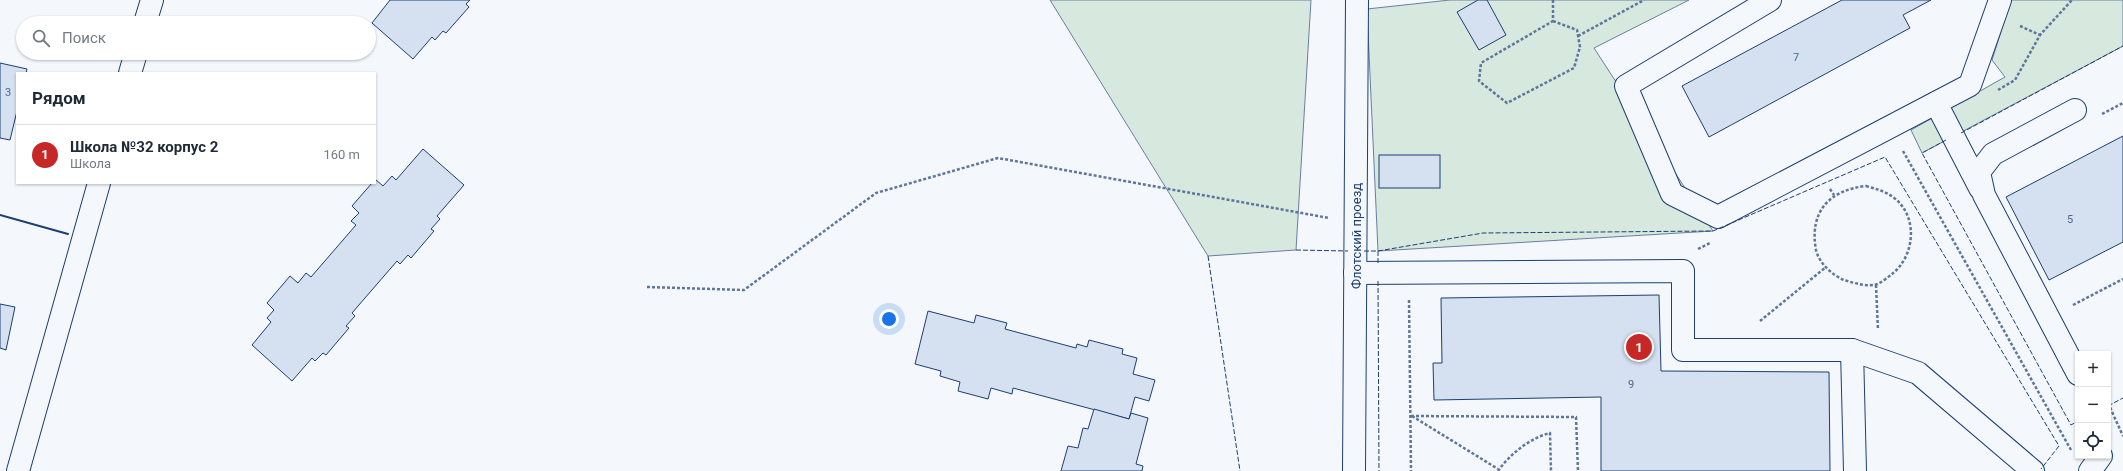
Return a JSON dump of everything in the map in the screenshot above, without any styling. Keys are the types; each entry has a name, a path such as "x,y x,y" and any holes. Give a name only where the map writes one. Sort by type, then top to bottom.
{"lane":[{"path":"147,16 152,0"},
{"name":"Флотский проезд","path":"1354,471 1357,0"},
{"path":"1770,0 1626,86 1672,194 1718,217 1970,85 2000,0"},
{"path":"130,72 134,60"},
{"path":"1936,103 2075,368"},
{"path":"1984,195 1979,172 1993,154 2075,110"},
{"path":"18,471 99,184"},
{"path":"1356,273 1683,271 1683,350 1852,350 1880,359 1918,373 2033,471"},
{"path":"1852,350 1855,471"},
{"path":"2090,471 2099,459"}],"path":[{"path":"1553,0 1553,21"},
{"path":"1578,36 1644,0"},
{"path":"1553,21 1577,30 1580,47 1574,68 1507,103 1479,81 1481,63 1553,21"},
{"path":"1880,132 1899,143 2075,456"},
{"path":"647,287 744,290 876,193 998,158 1336,220 1356,219"},
{"path":"1866,186 1881,190 1895,198 1904,210 1910,225 1911,241 1907,256 1898,269 1876,285 1854,283 1839,278 1826,267 1817,254 1814,238 1816,221 1823,207 1834,195 1849,188 1866,186"},
{"path":"1760,321 1826,267"},
{"path":"2069,307 2123,279"},
{"path":"1876,285 1880,359"},
{"path":"1409,297 1411,471"},
{"path":"2111,410 2123,436"},
{"path":"1411,416 1498,470 1522,447 1537,436 1550,433 1551,471"},
{"path":"1411,416 1576,417 1578,471"}],"shaded area":[{"path":"1050,0 1311,0 1296,250 1208,256"},
{"path":"1450,0 1689,0 1594,48 1713,231 1378,251 1367,9"},
{"path":"2011,0 2123,0 2123,46 1922,153 1911,130 2005,77 1992,60"}],"building":[{"path":"390,0 470,0 466,4 469,7 446,33 443,31 435,40 432,37 413,59 376,27 376,18"},
{"path":"1478,0 1487,0 1506,35 1479,50 1457,12"},
{"path":"1842,0 1931,0 1903,15 1910,28 1709,137 1682,86"},
{"path":"0,63 27,69 26,72 16,72 16,115 10,140 0,138"},
{"path":"2123,136 2123,242 2049,280 2006,197"},
{"path":"423,149 464,185 437,216 440,219 431,229 434,231 411,258 408,255 400,264 397,261 352,313 355,316 346,326 349,328 326,355 323,353 315,361 312,358 292,381 252,345 271,322 267,318 274,310 267,303 290,276 298,283 306,273 311,277 356,225 351,221 359,213 352,206 371,184 376,184 376,180 383,186 392,176 396,180"},
{"path":"1379,155 1440,155 1440,188 1379,188"},
{"path":"1659,295 1661,371 1829,372 1830,471 1601,471 1601,397 1434,400 1433,363 1442,363 1441,298"},
{"path":"0,304 15,307 6,350 0,348"},
{"path":"928,311 974,323 976,315 1007,323 1005,329 1076,348 1077,344 1087,347 1089,340 1123,349 1122,354 1137,358 1133,374 1155,380 1149,401 1135,397 1129,419 1013,388 1012,394 991,388 988,399 958,391 960,382 940,376 941,371 915,364"},
{"path":"1094,409 1129,419 1131,413 1148,418 1136,464 1143,466 1142,471 1061,471 1068,446 1078,448 1083,428 1088,429"}],"fence":[{"path":"1961,133 2123,46"},
{"path":"1946,140 1922,153 2071,425 2075,423"},
{"path":"1364,251 1378,251 1483,233 1713,231 1885,157 2059,446 2041,469"},
{"path":"1296,250 1348,251"},
{"path":"1378,251 1378,265"},
{"path":"1208,256 1240,471"},
{"path":"1378,281 1379,471"},
{"path":"2111,404 2123,398"}],"wall":[{"path":"0,215 68,234"}],"place":[{"name":"Школа №32 корпус 2","path":"1639,347"}]}
